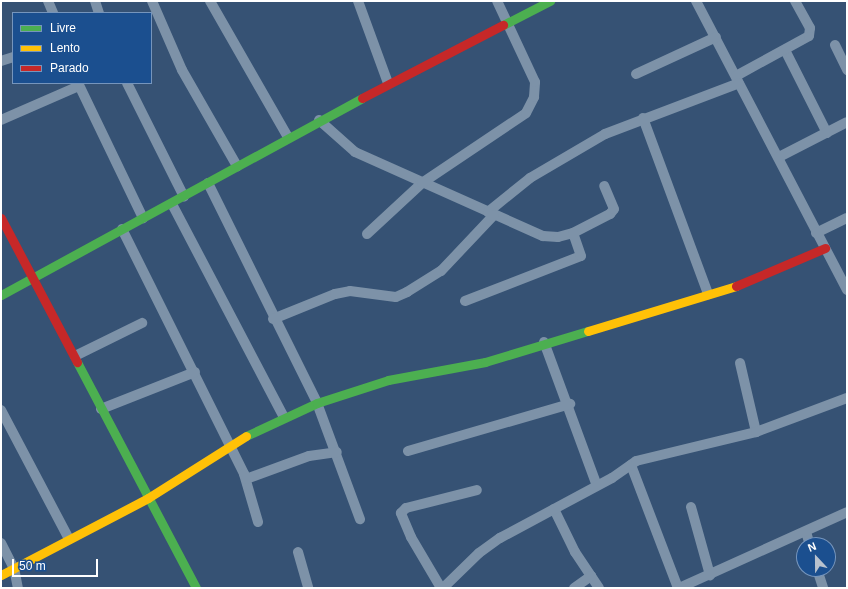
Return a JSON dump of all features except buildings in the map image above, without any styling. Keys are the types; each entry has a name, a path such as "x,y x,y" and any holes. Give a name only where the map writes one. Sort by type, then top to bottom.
{"street":[{"path":"48,1 53,12"},
{"path":"95,1 99,12"},
{"path":"152,1 182,70 237,166"},
{"path":"210,1 288,137"},
{"path":"358,1 388,83"},
{"path":"367,234 422,183 526,113 534,97 535,82 497,1"},
{"path":"1,295 31,277 172,204 288,137 388,83 550,1"},
{"path":"696,1 847,290"},
{"path":"273,319 335,294 350,291 396,297 408,292 442,271 491,214 530,178 605,134 738,80 812,32 795,1"},
{"path":"636,74 716,38"},
{"path":"835,45 847,70"},
{"path":"785,50 827,133"},
{"path":"1,61 12,57"},
{"path":"128,84 184,197"},
{"path":"1,120 79,85 143,218"},
{"path":"643,118 708,294"},
{"path":"319,120 355,152 543,236 558,237 573,233 613,212 604,186"},
{"path":"779,158 847,122"},
{"path":"208,183 273,319 317,403 337,452 360,519"},
{"path":"172,204 284,417"},
{"path":"1,218 196,588"},
{"path":"816,233 847,218"},
{"path":"122,229 230,444 246,479 258,522"},
{"path":"465,301 581,256 573,233"},
{"path":"1,575 148,498 230,444 284,417 317,403 388,380 465,368 544,342 736,286 825,248"},
{"path":"74,356 142,323"},
{"path":"544,342 570,404 597,486"},
{"path":"740,363 756,432"},
{"path":"101,409 195,372"},
{"path":"477,490 406,508 401,513 411,537 442,588 479,553 554,509 597,486 641,459 674,450 756,432 847,398"},
{"path":"408,451 570,404"},
{"path":"1,410 69,539"},
{"path":"246,479 309,456 337,452"},
{"path":"631,465 678,588 806,532 847,512"},
{"path":"691,507 710,575"},
{"path":"554,509 599,588"},
{"path":"806,532 808,537"},
{"path":"1,543 14,568 18,588"},
{"path":"298,552 308,588"},
{"path":"574,588 591,576"},
{"path":"820,577 823,588"}],"traffic: fast":[{"path":"503,25 550,1"},
{"path":"1,295 362,98"},
{"path":"246,436 317,403 388,380 485,362 588,331"},
{"path":"77,362 196,588"}],"traffic: slow":[{"path":"588,331 736,286"},
{"path":"1,575 148,498 246,436"}],"traffic: jam":[{"path":"362,98 503,25"},
{"path":"1,218 77,362"},
{"path":"736,286 825,248"}]}
